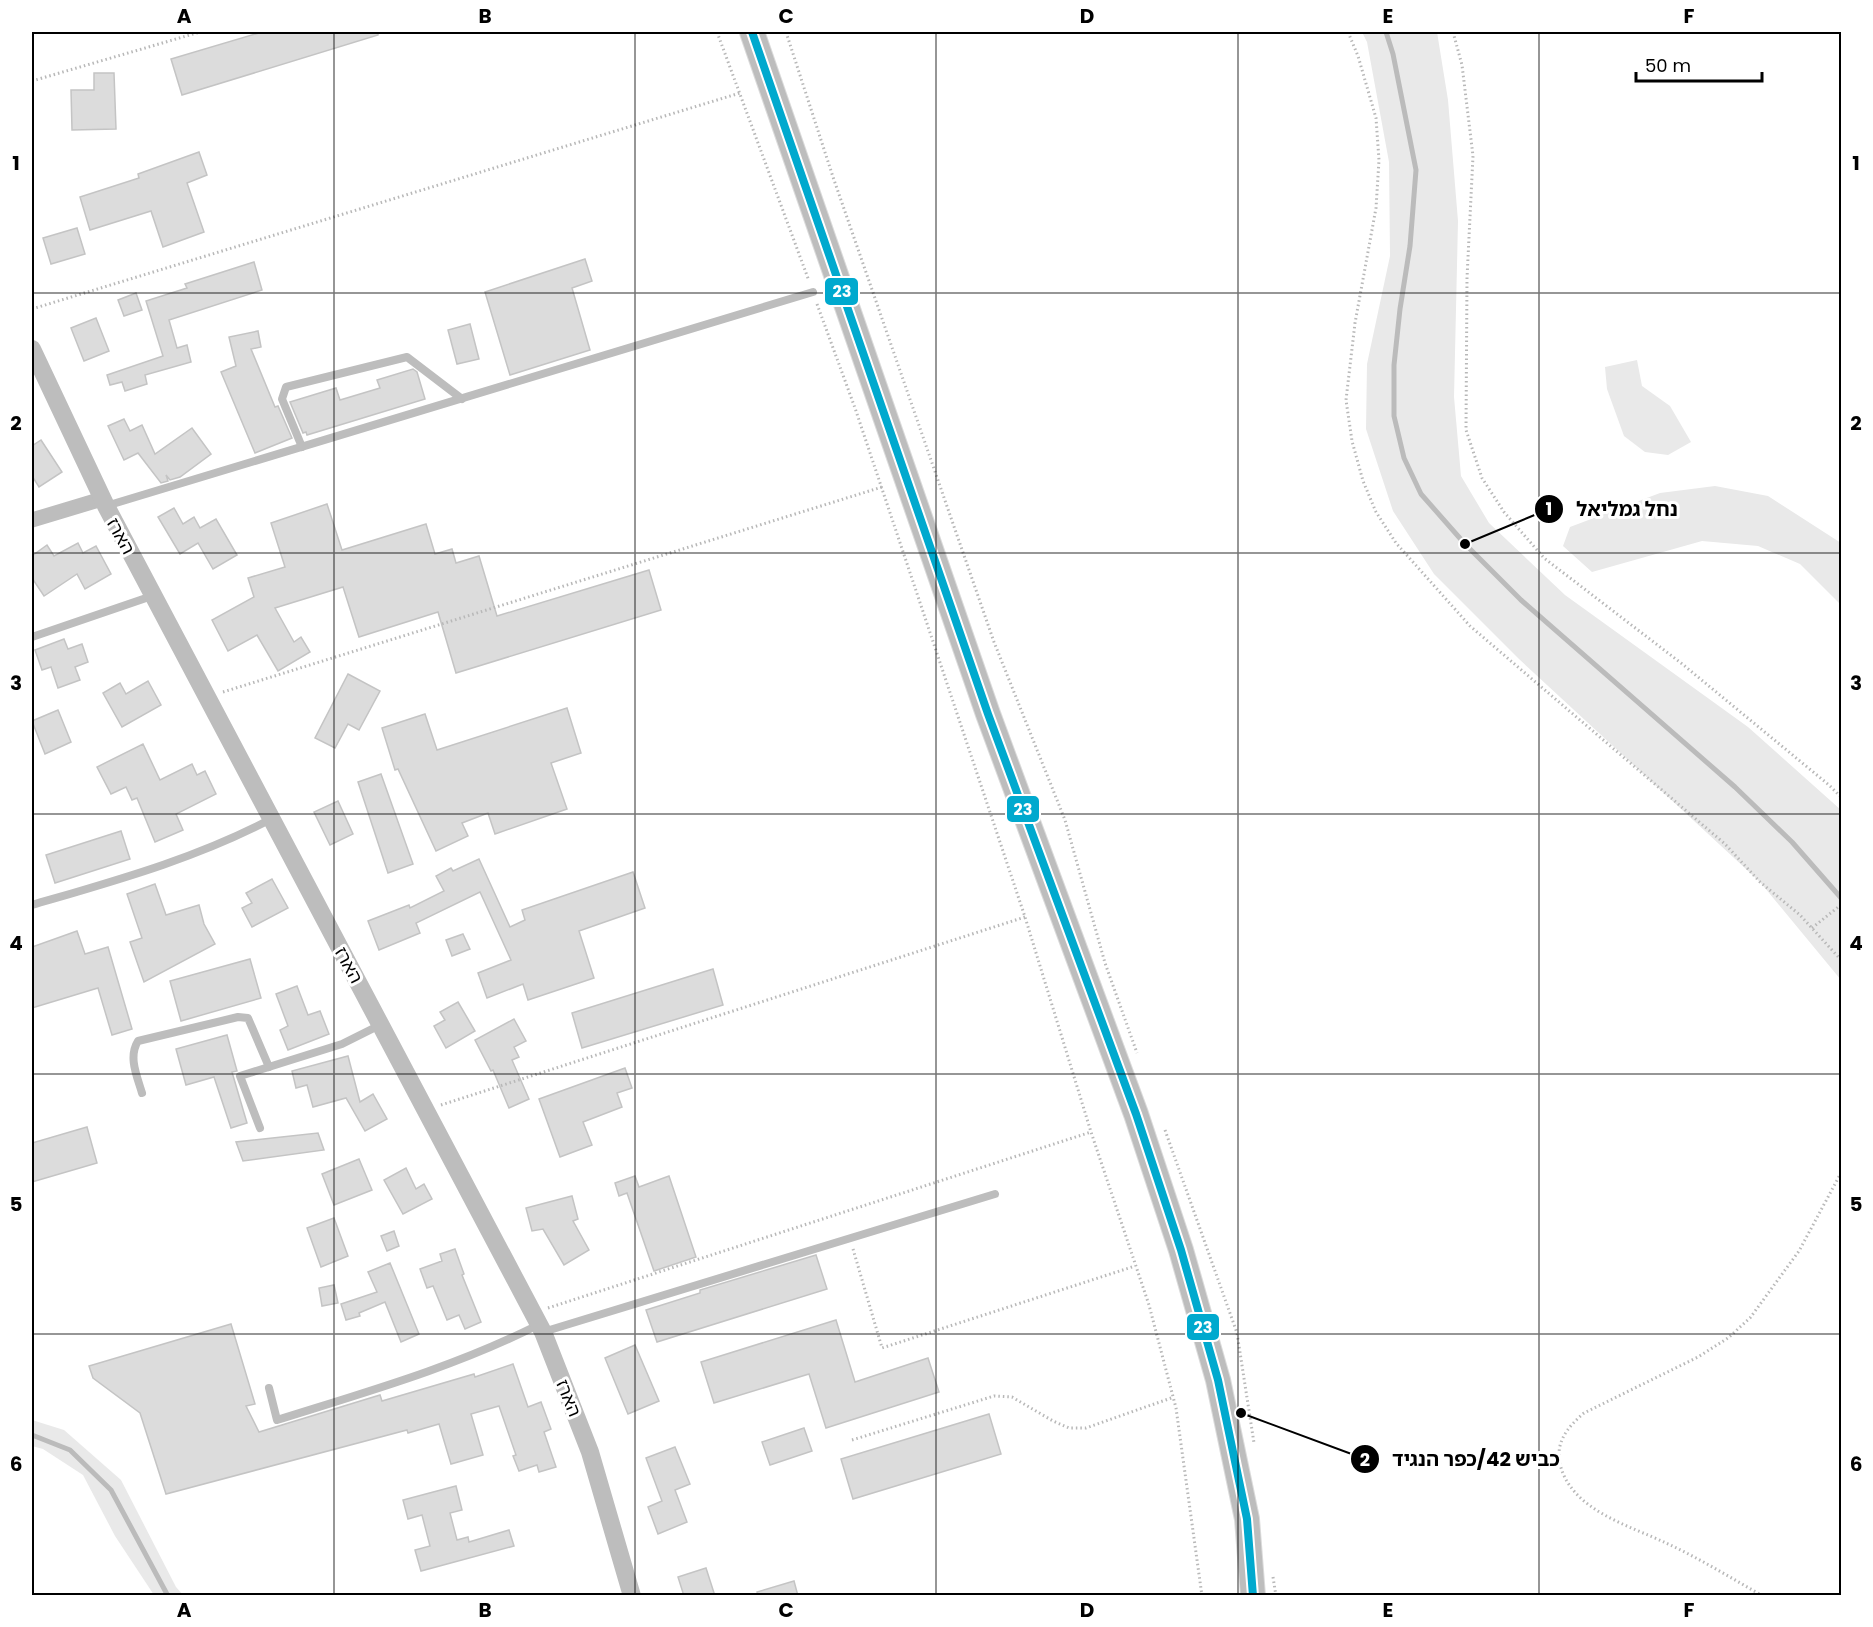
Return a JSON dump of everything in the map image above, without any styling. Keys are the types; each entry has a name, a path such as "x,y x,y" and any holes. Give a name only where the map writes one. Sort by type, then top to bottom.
{"highway":[{"path":"752,32 988,714 1136,1114 1177,1239 1218,1380 1247,1519 1253,1596"}],"street":[{"name":"הארז","path":"32,349 104,503 538,1323 590,1452 632,1596"},
{"path":"32,520 104,503"}],"lane":[{"path":"104,503 302,447 813,292"},
{"path":"302,447 282,399 285,387 407,357 462,399"},
{"path":"32,637 153,596"},
{"path":"32,905 173,863 243,834 271,819"},
{"path":"142,1094 133,1060 134,1048 138,1041 238,1017 248,1018 269,1067"},
{"path":"260,1128 240,1076 342,1044 380,1024"},
{"path":"268,1388 277,1420 446,1366 507,1340 538,1323 850,1238 995,1194"}],"path":[{"path":"32,81 200,32"},
{"path":"717,32 882,487 1025,917 1091,1132 1149,1305 1174,1397 1202,1596"},
{"path":"786,32 833,177 994,642 1065,820 1105,963 1137,1053"},
{"path":"1348,32 1358,56 1376,118 1379,160 1376,208 1354,323 1346,400 1352,441 1363,480 1376,512 1396,543 1470,626 1725,844 1760,882 1800,915 1842,961"},
{"path":"1453,32 1462,65 1473,156 1467,278 1466,430 1482,478 1504,512 1544,558 1690,671 1842,798"},
{"path":"32,309 740,93"},
{"path":"210,703 225,690 882,487"},
{"path":"1812,928 1842,904"},
{"path":"425,1110 1025,917"},
{"path":"1161,1120 1237,1333 1254,1447"},
{"path":"538,1323 1091,1132"},
{"path":"1763,1596 1666,1543 1628,1527 1581,1500 1563,1477 1558,1458 1561,1439 1569,1426 1584,1413 1698,1357 1728,1338 1750,1318 1799,1251 1842,1171"},
{"path":"850,1238 882,1348 1135,1266"},
{"path":"852,1440 994,1396 1012,1398 1069,1428 1086,1428 1174,1397"},
{"path":"1273,1573 1276,1596"}],"shaded area":[{"path":"1362,32 1437,32 1448,100 1458,221 1454,397 1461,476 1489,523 1565,595 1748,727 1841,810 1841,980 1760,882 1519,659 1434,574 1393,511 1366,429 1367,364 1390,256 1389,162 1367,42"},
{"path":"1637,360 1642,386 1670,406 1691,442 1668,455 1645,452 1624,436 1607,389 1605,367"},
{"path":"1715,486 1768,496 1841,543 1841,605 1800,564 1758,546 1702,541 1592,572 1563,546 1570,527 1660,493"},
{"path":"32,1420 64,1430 121,1480 176,1587 183,1595 154,1595 115,1536 83,1475 43,1449 32,1446"}],"building":[{"path":"262,32 378,32 378,35 182,95 171,59"},
{"path":"94,73 114,73 116,129 72,130 71,90 94,90"},
{"path":"199,152 207,175 187,183 204,232 163,247 151,211 90,230 80,197 139,178 138,174"},
{"path":"77,228 85,254 51,264 43,238"},
{"path":"585,259 592,281 572,288 590,350 510,375 485,292"},
{"path":"254,262 262,290 169,320 177,348 187,345 191,362 145,375 147,384 125,391 122,382 110,385 107,375 163,356 146,301 187,288 185,284"},
{"path":"136,293 142,310 124,316 118,300"},
{"path":"96,318 109,351 84,361 71,328"},
{"path":"470,324 479,359 457,364 448,330"},
{"path":"258,331 261,347 251,349 275,407 278,406 292,438 255,453 221,372 236,366 229,337"},
{"path":"413,369 417,372 425,399 307,435 306,432 303,433 290,402 336,388 340,400 380,388 377,380"},
{"path":"124,419 130,431 142,425 155,454 192,428 211,454 180,477 170,480 166,475 168,481 161,483 138,453 124,460 108,426"},
{"path":"41,440 62,472 39,487 32,476 32,446"},
{"path":"327,504 342,550 426,524 435,554 452,549 456,563 479,556 497,616 649,570 661,610 456,673 438,612 359,637 343,587 275,608 294,642 301,637 310,652 278,671 257,635 228,651 212,620 254,597 248,578 285,567 271,523"},
{"path":"174,508 183,524 194,517 200,528 216,519 237,555 213,569 198,543 180,554 158,517"},
{"path":"78,543 83,553 96,546 111,574 85,589 77,574 44,596 32,578 32,556 47,545 54,556"},
{"path":"64,639 68,649 82,644 88,662 75,667 80,680 58,688 51,667 42,670 35,650"},
{"path":"348,674 380,691 359,730 348,724 335,748 315,738"},
{"path":"148,681 161,705 122,727 103,693 120,683 126,694"},
{"path":"567,708 581,753 551,763 567,809 495,834 488,813 462,823 468,836 436,851 398,769 395,770 382,728 425,714 437,750"},
{"path":"58,710 71,742 45,754 32,721"},
{"path":"143,744 160,780 192,764 197,775 205,771 216,794 176,814 183,830 155,842 137,798 132,800 126,787 111,794 97,767"},
{"path":"381,774 413,864 388,873 358,782"},
{"path":"338,801 353,834 330,845 314,812"},
{"path":"121,831 130,859 55,883 46,855"},
{"path":"479,859 510,927 525,920 522,910 633,872 645,908 579,931 594,978 528,1000 523,984 487,998 478,973 511,960 480,892 416,923 420,933 379,950 368,921 409,905 410,908 444,891 436,876 451,868 453,871"},
{"path":"272,879 288,908 252,927 242,908 252,903 246,893"},
{"path":"155,884 166,915 199,905 204,924 215,944 144,982 130,942 142,938 127,894"},
{"path":"77,931 85,954 108,947 132,1029 112,1035 98,988 32,1008 32,947"},
{"path":"463,934 470,949 452,956 446,940"},
{"path":"250,959 261,998 181,1021 170,981"},
{"path":"713,969 723,1005 582,1048 572,1013"},
{"path":"297,986 308,1015 320,1011 329,1034 288,1050 280,1030 288,1026 276,994"},
{"path":"458,1002 475,1031 446,1048 434,1026 445,1020 440,1012"},
{"path":"514,1019 526,1041 514,1047 519,1057 512,1060 529,1099 509,1108 493,1070 491,1071 475,1040"},
{"path":"227,1035 237,1071 232,1072 247,1123 231,1128 214,1077 186,1085 176,1049"},
{"path":"348,1056 360,1102 373,1094 387,1119 365,1131 346,1098 313,1107 307,1085 296,1088 292,1071"},
{"path":"625,1068 632,1088 617,1093 622,1107 583,1122 592,1145 560,1157 539,1099"},
{"path":"87,1127 97,1163 32,1182 32,1143"},
{"path":"318,1133 324,1150 243,1161 236,1142"},
{"path":"359,1159 372,1190 334,1205 322,1174"},
{"path":"406,1168 416,1189 424,1184 432,1199 403,1214 384,1180"},
{"path":"635,1176 639,1187 669,1176 696,1257 654,1271 627,1193 619,1196 615,1183"},
{"path":"572,1196 578,1219 573,1221 589,1250 564,1265 543,1229 532,1231 526,1208"},
{"path":"334,1218 348,1256 321,1267 307,1228"},
{"path":"394,1231 399,1246 387,1251 381,1236"},
{"path":"455,1249 464,1274 462,1275 481,1322 465,1329 459,1315 447,1320 433,1286 427,1288 420,1269 442,1261 440,1254"},
{"path":"816,1255 827,1289 657,1342 646,1310 700,1293 700,1290"},
{"path":"390,1263 419,1334 401,1342 385,1302 359,1313 360,1316 346,1320 341,1304 377,1292 368,1272"},
{"path":"334,1285 338,1303 322,1306 319,1288"},
{"path":"836,1320 855,1382 928,1358 939,1392 826,1428 809,1374 714,1403 701,1362"},
{"path":"231,1324 255,1404 246,1406 259,1432 380,1395 382,1401 474,1374 475,1377 513,1364 528,1407 541,1402 551,1429 544,1432 556,1467 539,1472 537,1465 519,1471 513,1456 516,1455 499,1406 471,1414 483,1455 451,1464 439,1424 408,1433 407,1430 166,1494 140,1413 93,1378 89,1366"},
{"path":"635,1345 659,1401 628,1414 605,1358"},
{"path":"989,1414 1001,1454 853,1499 841,1459"},
{"path":"804,1428 812,1451 770,1465 762,1442"},
{"path":"675,1447 690,1484 675,1490 687,1522 658,1534 648,1507 662,1501 646,1458"},
{"path":"456,1486 462,1510 450,1513 457,1540 468,1537 469,1542 509,1530 514,1546 421,1571 415,1550 430,1546 422,1515 408,1519 403,1500"},
{"path":"706,1568 715,1596 684,1596 678,1577"},
{"path":"794,1581 798,1596 758,1596 757,1592"}],"waterway":[{"path":"1386,32 1393,54 1416,170 1410,246 1394,365 1394,416 1404,458 1421,494 1465,544 1521,600 1735,787 1792,842 1842,899"},
{"path":"32,1435 70,1450 111,1490 168,1596"}],"transit line":[{"name":"23","path":"752,32 988,714 1136,1114 1181,1250 1218,1380 1247,1519 1253,1596"}],"place":[{"name":"נחל גמליאל","path":"1465,544"},
{"name":"כביש 42/כפר הנגיד","path":"1241,1413"}]}
